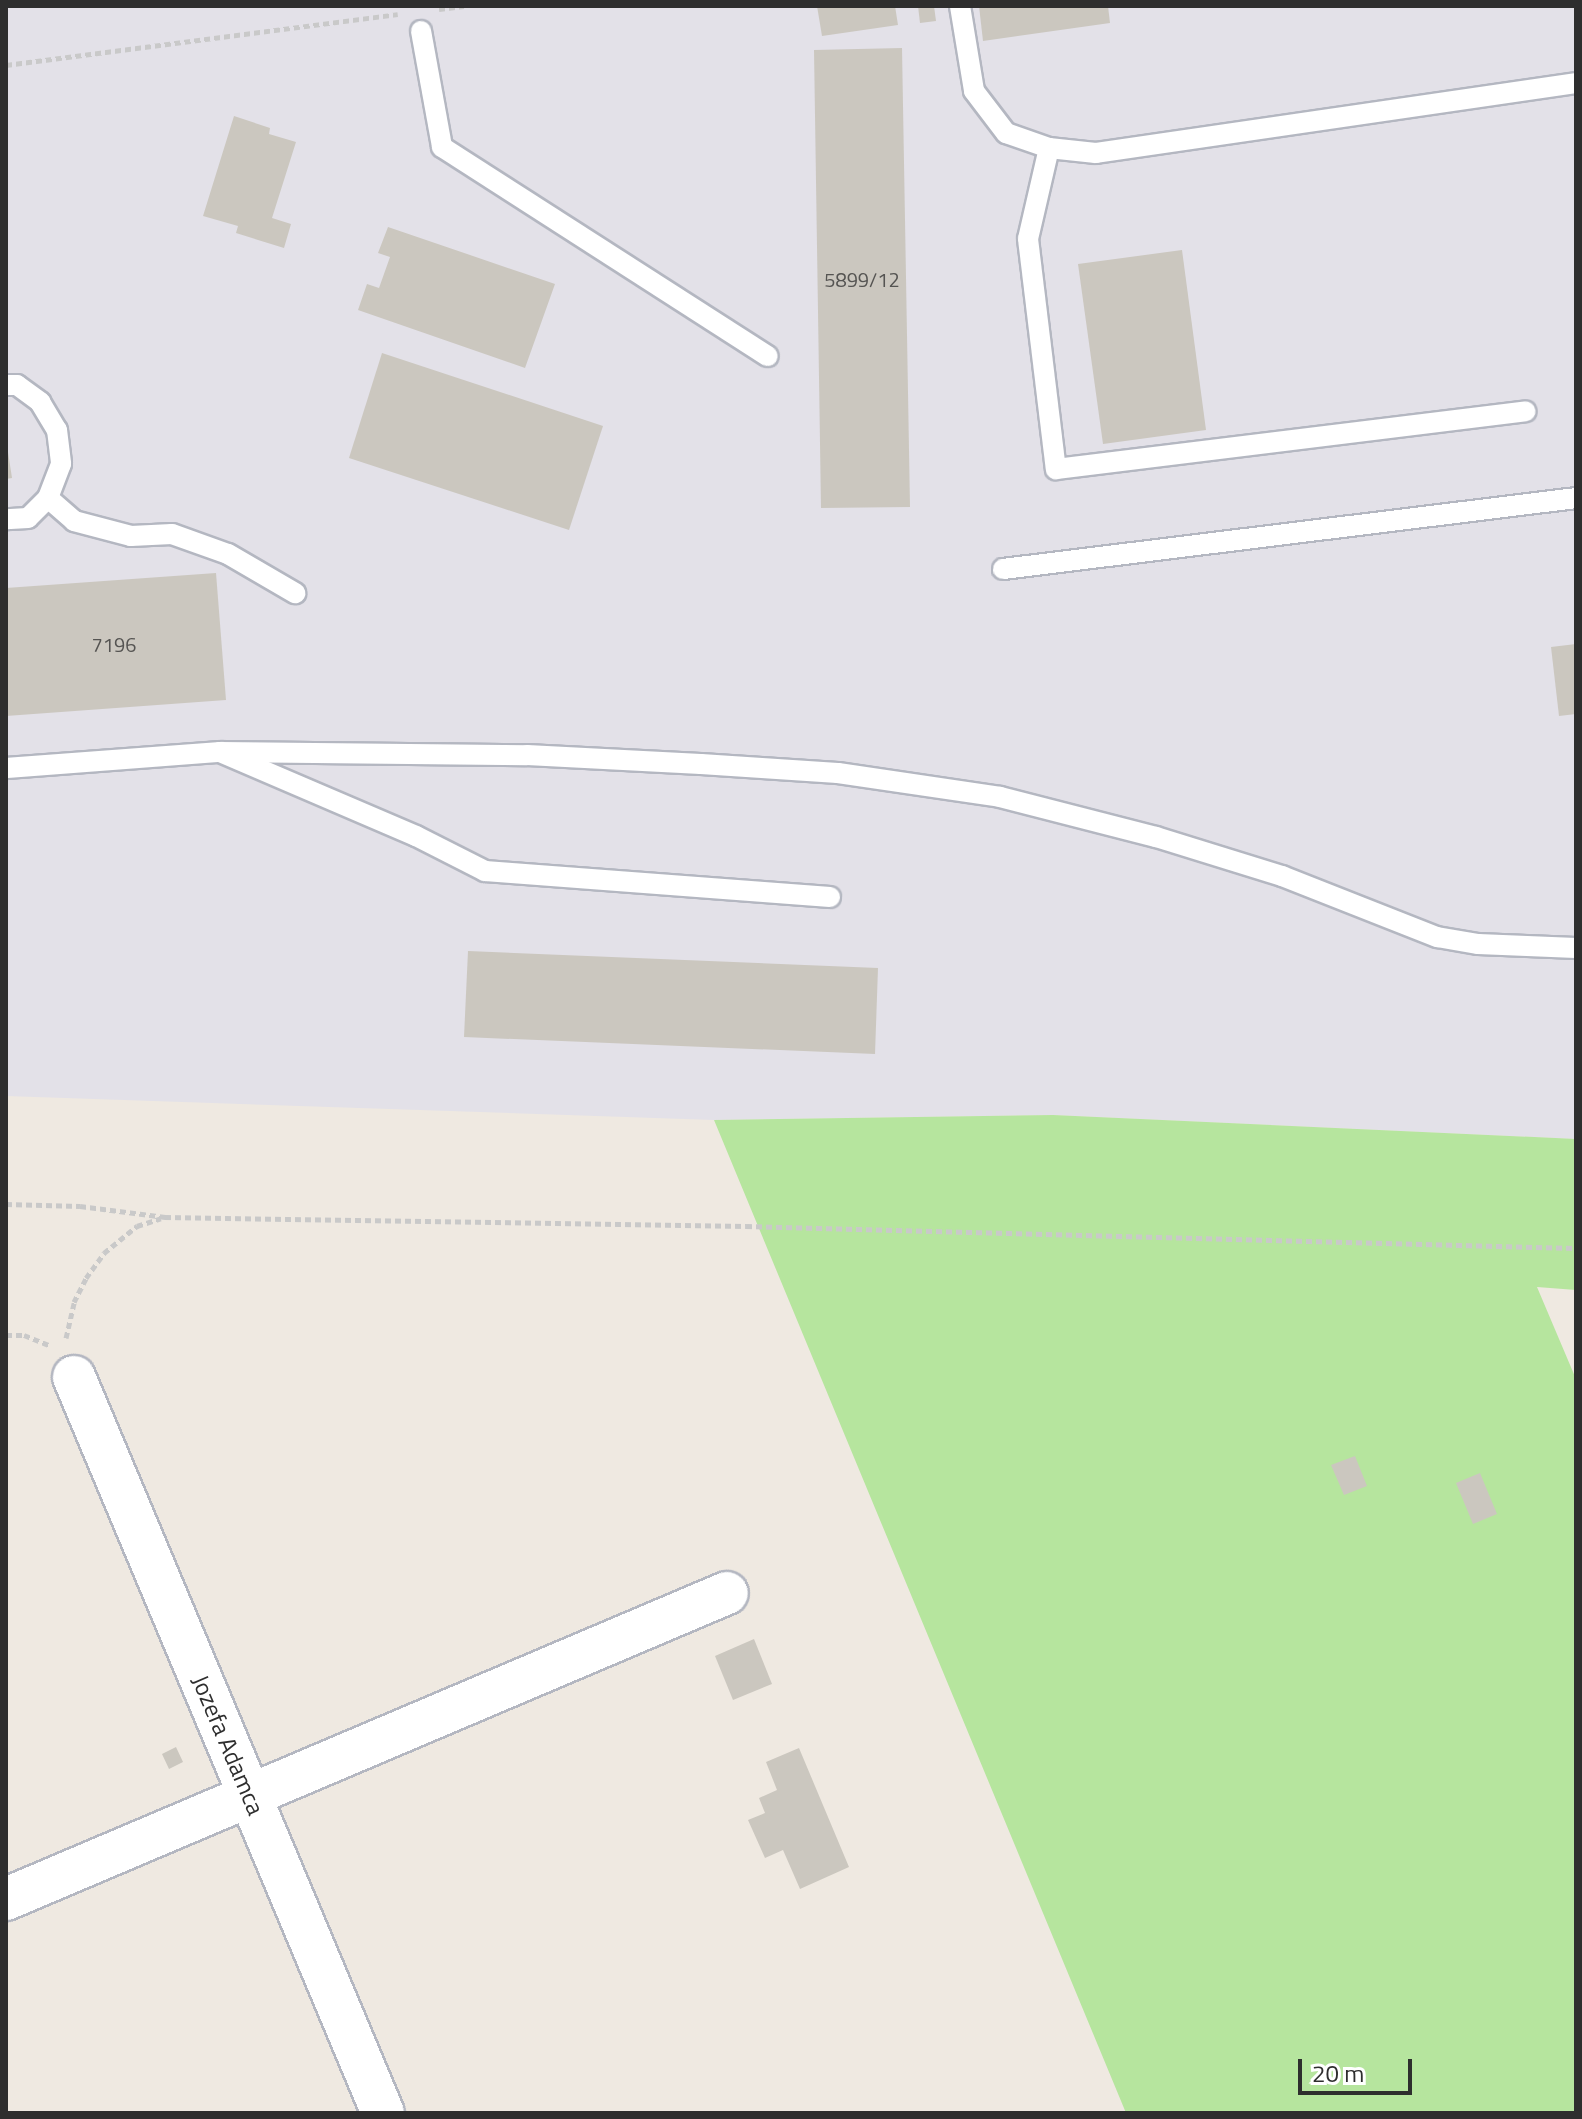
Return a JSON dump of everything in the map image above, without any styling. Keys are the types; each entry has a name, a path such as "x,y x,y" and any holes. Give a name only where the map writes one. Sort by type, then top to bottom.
{"street":[{"name":"Jozefa Adamca","path":"69,1364 383,2113"},
{"path":"6,1899 727,1593"}],"lane":[{"path":"960,6 974,91 1006,133 1049,148 1096,153 1576,83"},
{"path":"421,31 442,147 768,356"},
{"path":"1049,148 1028,239 1056,469 1525,411"},
{"path":"6,385 17,385 40,402 57,430 61,464 48,498 28,518 6,519"},
{"path":"48,498 74,521 131,536 172,534 228,554 295,593"},
{"path":"1003,569 1576,498"},
{"path":"220,752 403,830 485,871 830,897"},
{"path":"6,768 220,752 527,755 838,773 1000,797 1156,837 1282,876 1437,937 1478,944 1576,948"}],"path":[{"path":"437,9 464,6"},
{"path":"6,65 401,14"},
{"path":"6,1204 80,1206 165,1217 746,1226 1576,1248"},
{"path":"69,1364 74,1302 86,1278 104,1253 137,1226 165,1217"}],"shaded area":[{"path":"6,6 1576,6 1576,1139 1053,1115 714,1120 6,1096"}],"green space":[{"path":"1053,1115 1576,1139 1576,1290 1537,1287 1576,1379 1576,2113 1126,2113 714,1120"}],"building":[{"path":"817,6 895,6 898,25 822,36"},
{"path":"918,6 934,6 936,21 920,23"},
{"path":"979,6 1108,6 1110,23 983,41"},
{"path":"902,48 910,507 821,508 814,50"},
{"path":"234,116 270,128 269,134 296,142 272,218 291,224 284,248 236,233 238,226 203,216"},
{"path":"388,227 555,284 525,368 358,310 367,284 379,288 390,257 378,253"},
{"path":"1182,250 1206,430 1103,444 1078,264"},
{"path":"382,353 603,426 569,530 349,458"},
{"path":"6,439 12,478 6,479"},
{"path":"216,573 226,700 6,716 6,588"},
{"path":"1576,644 1576,714 1559,716 1551,647"},
{"path":"468,951 878,968 875,1054 464,1037"},
{"path":"1355,1456 1367,1486 1344,1495 1331,1465"},
{"path":"1480,1473 1497,1514 1473,1524 1456,1483"},
{"path":"754,1639 772,1684 733,1700 715,1656"},
{"path":"176,1747 183,1762 169,1769 162,1754"},
{"path":"799,1748 849,1867 800,1889 783,1850 765,1858 748,1820 765,1813 759,1798 777,1790 766,1762"}]}
